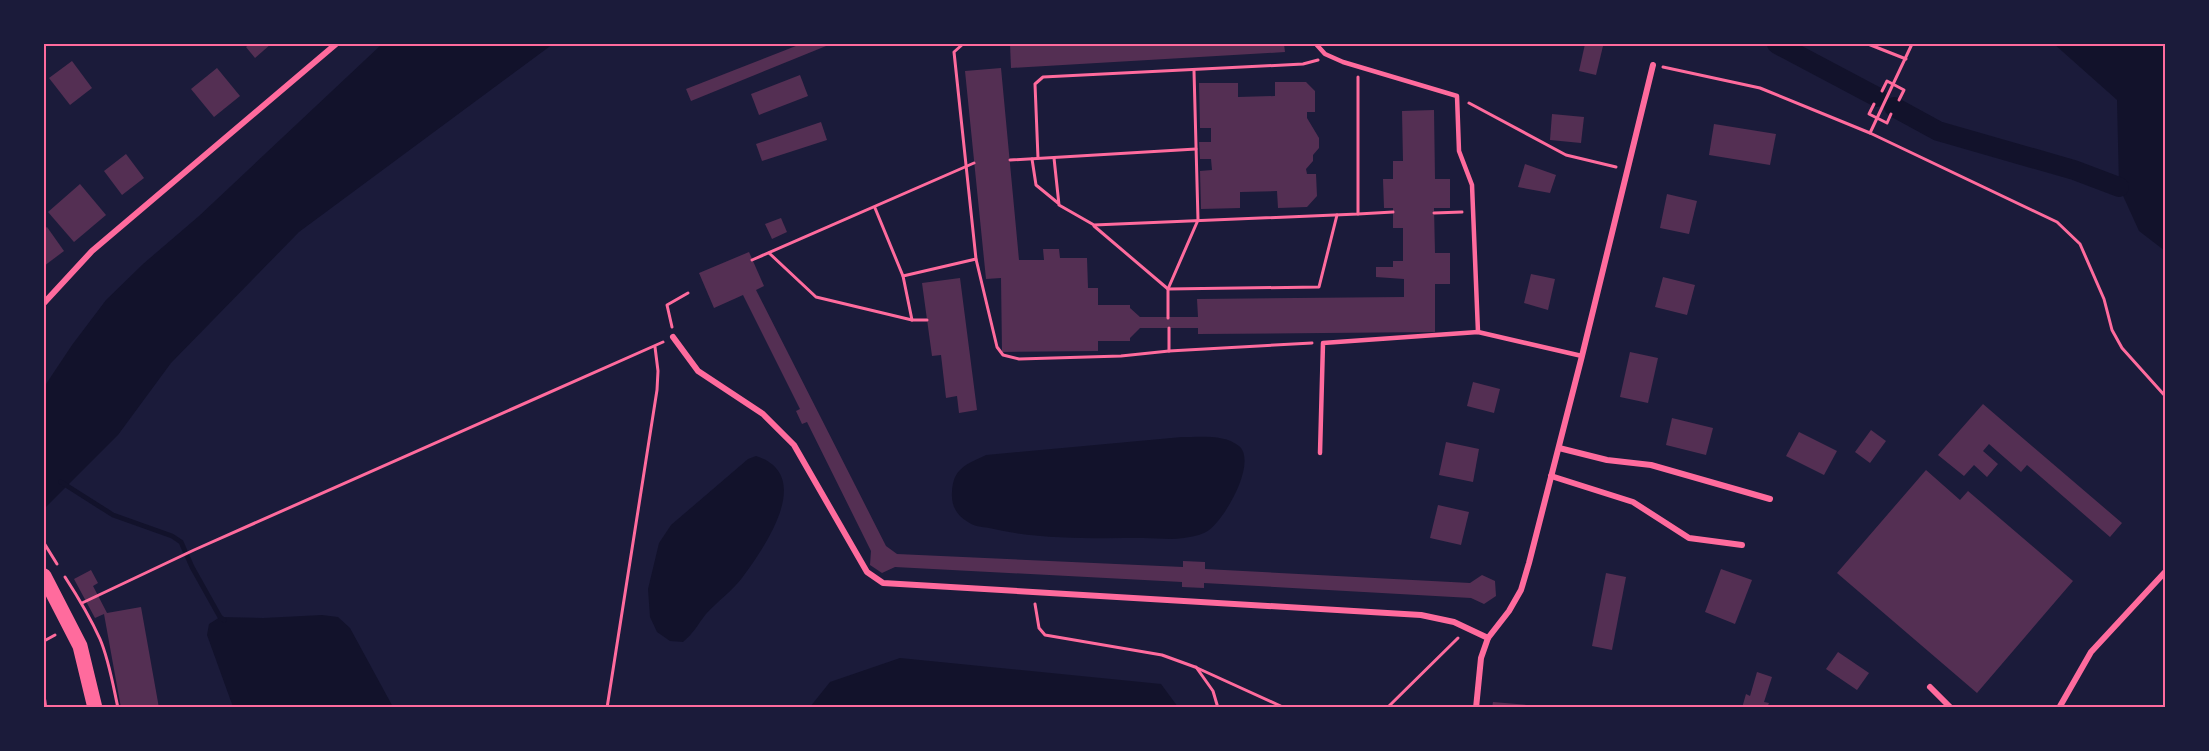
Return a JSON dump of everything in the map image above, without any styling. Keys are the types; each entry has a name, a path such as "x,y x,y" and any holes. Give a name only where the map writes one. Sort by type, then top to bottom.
{"main road":[{"path":"44,576 81,645 95,708"}],"street":[{"path":"44,303 92,252 336,44"},
{"path":"1476,708 1481,658 1488,638 1509,611 1521,590 1559,448 1653,65"},
{"path":"673,337 698,371 763,414 794,446 867,572 884,583 1032,590 1421,615 1454,621 1488,638"},
{"path":"1559,448 1607,460 1651,465 1770,499"},
{"path":"1551,476 1633,502 1689,538 1742,545"},
{"path":"2059,708 2091,652 2166,571"},
{"path":"1930,687 1951,708"}],"lane":[{"path":"1316,44 1324,54 1457,96 1459,151 1472,185 1478,332"},
{"path":"1320,453 1323,343 1478,332 1582,356"},
{"path":"44,691 45,708"}],"path":[{"path":"963,44 954,52 976,259 996,347 1003,355 1019,359 1121,356 1169,351 1323,343"},
{"path":"1869,44 1906,58"},
{"path":"1870,133 1912,44"},
{"path":"1038,158 1035,84 1042,77 1303,64 1317,61 1324,54"},
{"path":"1358,66 1358,214"},
{"path":"1168,318 1168,289 1198,220 1194,71"},
{"path":"1679,71 1760,88 1870,133 2057,222 2080,243 2104,299 2112,330 2122,348 2166,396"},
{"path":"1882,90 1887,81 1904,90 1899,100"},
{"path":"1457,96 1566,155 1627,169"},
{"path":"1874,104 1869,114 1887,123 1891,114"},
{"path":"1010,160 1196,149"},
{"path":"1054,158 1059,204"},
{"path":"1032,159 1036,185 1059,204 1094,225 1168,289 1319,287 1337,215"},
{"path":"752,260 974,163"},
{"path":"875,208 903,276 912,320"},
{"path":"1094,225 1393,212"},
{"path":"1434,213 1474,212"},
{"path":"769,253 816,297 912,320 927,320"},
{"path":"903,276 976,259"},
{"path":"118,708 100,640 82,603 194,550 655,347 673,337 667,305 688,293"},
{"path":"1168,328 1169,351"},
{"path":"607,708 657,390 658,371 655,347"},
{"path":"44,543 47,550"},
{"path":"1032,590 1039,628 1045,635 1162,655 1196,667 1285,708"},
{"path":"1387,708 1467,628"},
{"path":"44,641 57,634"},
{"path":"1196,667 1213,691 1218,708"}],"shaded area":[{"path":"382,44 553,44 299,232 171,363 118,435 44,509 44,387 72,345 106,300 143,264 199,216"},
{"path":"2054,44 2165,44 2165,251 2139,231 2119,187 2117,100"},
{"path":"1182,437 1212,437 1227,440 1239,446 1244,454 1242,478 1229,505 1213,526 1199,535 1169,539 1066,538 1027,535 972,524 957,513 953,505 953,484 958,472 967,464 986,455"},
{"path":"756,456 774,465 782,479 784,495 780,513 772,531 742,578 706,614 690,635 683,642 670,641 657,632 650,617 648,589 659,543 671,525 748,459"},
{"path":"322,615 338,617 350,628 393,707 233,707 207,635 209,624 220,617 263,618"},
{"path":"900,658 1161,684 1178,707 810,707 830,682"}],"building":[{"path":"250,44 271,44 255,58 246,47"},
{"path":"801,44 831,44 691,101 686,89"},
{"path":"1010,44 1284,44 1285,52 1011,68"},
{"path":"1585,44 1603,46 1596,75 1579,71"},
{"path":"72,61 92,88 70,105 49,78"},
{"path":"217,68 240,96 214,117 191,89"},
{"path":"1001,68 1019,260 1044,260 1043,249 1059,249 1060,258 1087,258 1088,288 1098,288 1098,305 1130,305 1130,308 1140,317 1198,317 1197,299 1404,297 1404,279 1376,277 1376,267 1393,267 1393,261 1403,261 1403,228 1393,228 1393,208 1384,208 1383,179 1393,179 1393,161 1403,161 1402,111 1434,110 1435,179 1450,179 1450,208 1434,208 1435,253 1450,253 1450,284 1435,284 1435,332 1198,334 1198,328 1140,328 1130,338 1130,341 1098,341 1098,351 1002,352 1001,278 986,279 965,71"},
{"path":"800,75 808,96 759,115 751,94"},
{"path":"1275,82 1306,82 1315,91 1315,112 1307,112 1307,118 1319,138 1319,148 1306,169 1307,174 1316,174 1317,196 1307,207 1278,208 1277,191 1240,192 1240,208 1201,209 1200,171 1212,170 1211,159 1200,159 1199,142 1211,142 1211,128 1200,128 1199,83 1238,83 1238,97 1275,96"},
{"path":"1552,114 1584,117 1581,143 1550,140"},
{"path":"821,122 827,140 762,161 756,144"},
{"path":"1714,124 1776,134 1770,165 1709,155"},
{"path":"126,154 144,178 122,195 104,171"},
{"path":"1525,164 1556,175 1550,193 1518,187"},
{"path":"80,184 106,215 74,242 48,212"},
{"path":"1667,194 1697,201 1689,234 1660,228"},
{"path":"781,218 787,232 772,239 765,224"},
{"path":"47,227 64,251 44,266 44,229"},
{"path":"749,252 764,286 756,290 886,546 897,554 1183,567 1183,561 1205,562 1205,569 1470,583 1482,575 1495,581 1496,596 1484,604 1471,598 1204,583 1204,588 1182,587 1182,582 895,567 882,573 870,565 871,551 807,422 802,424 796,411 800,409 743,295 714,308 699,273"},
{"path":"1531,274 1555,279 1548,310 1524,303"},
{"path":"1663,277 1695,285 1687,315 1655,307"},
{"path":"960,278 977,410 959,413 957,396 946,398 941,355 932,356 922,283"},
{"path":"1630,352 1658,358 1648,403 1620,397"},
{"path":"1473,382 1500,389 1494,413 1467,406"},
{"path":"1983,404 2122,523 2110,537 2027,465 2021,472 1989,444 1983,451 1998,464 1987,477 1974,465 1964,476 1938,455"},
{"path":"1672,418 1713,428 1706,455 1666,445"},
{"path":"1871,430 1886,441 1870,463 1855,452"},
{"path":"1799,432 1837,451 1824,475 1786,456"},
{"path":"1446,442 1479,449 1473,482 1439,475"},
{"path":"1926,470 1960,500 1968,491 2073,581 1977,693 1837,573"},
{"path":"1438,505 1469,512 1461,545 1430,538"},
{"path":"1721,569 1752,580 1735,624 1705,612"},
{"path":"91,570 98,583 93,586 107,613 141,607 159,708 121,708 104,614 95,618 74,579"},
{"path":"1606,573 1626,577 1612,650 1592,646"},
{"path":"1838,652 1869,673 1857,690 1826,669"},
{"path":"1757,672 1772,677 1764,702 1769,703 1767,708 1742,708 1746,694 1750,696"},
{"path":"1493,702 1540,706 1540,708 1492,708"}],"waterway":[{"path":"1777,44 1877,97"},
{"path":"1894,107 1938,131 2074,170 2119,187"},
{"path":"61,482 113,515 172,536 181,542 192,567 220,617 224,620"}]}
